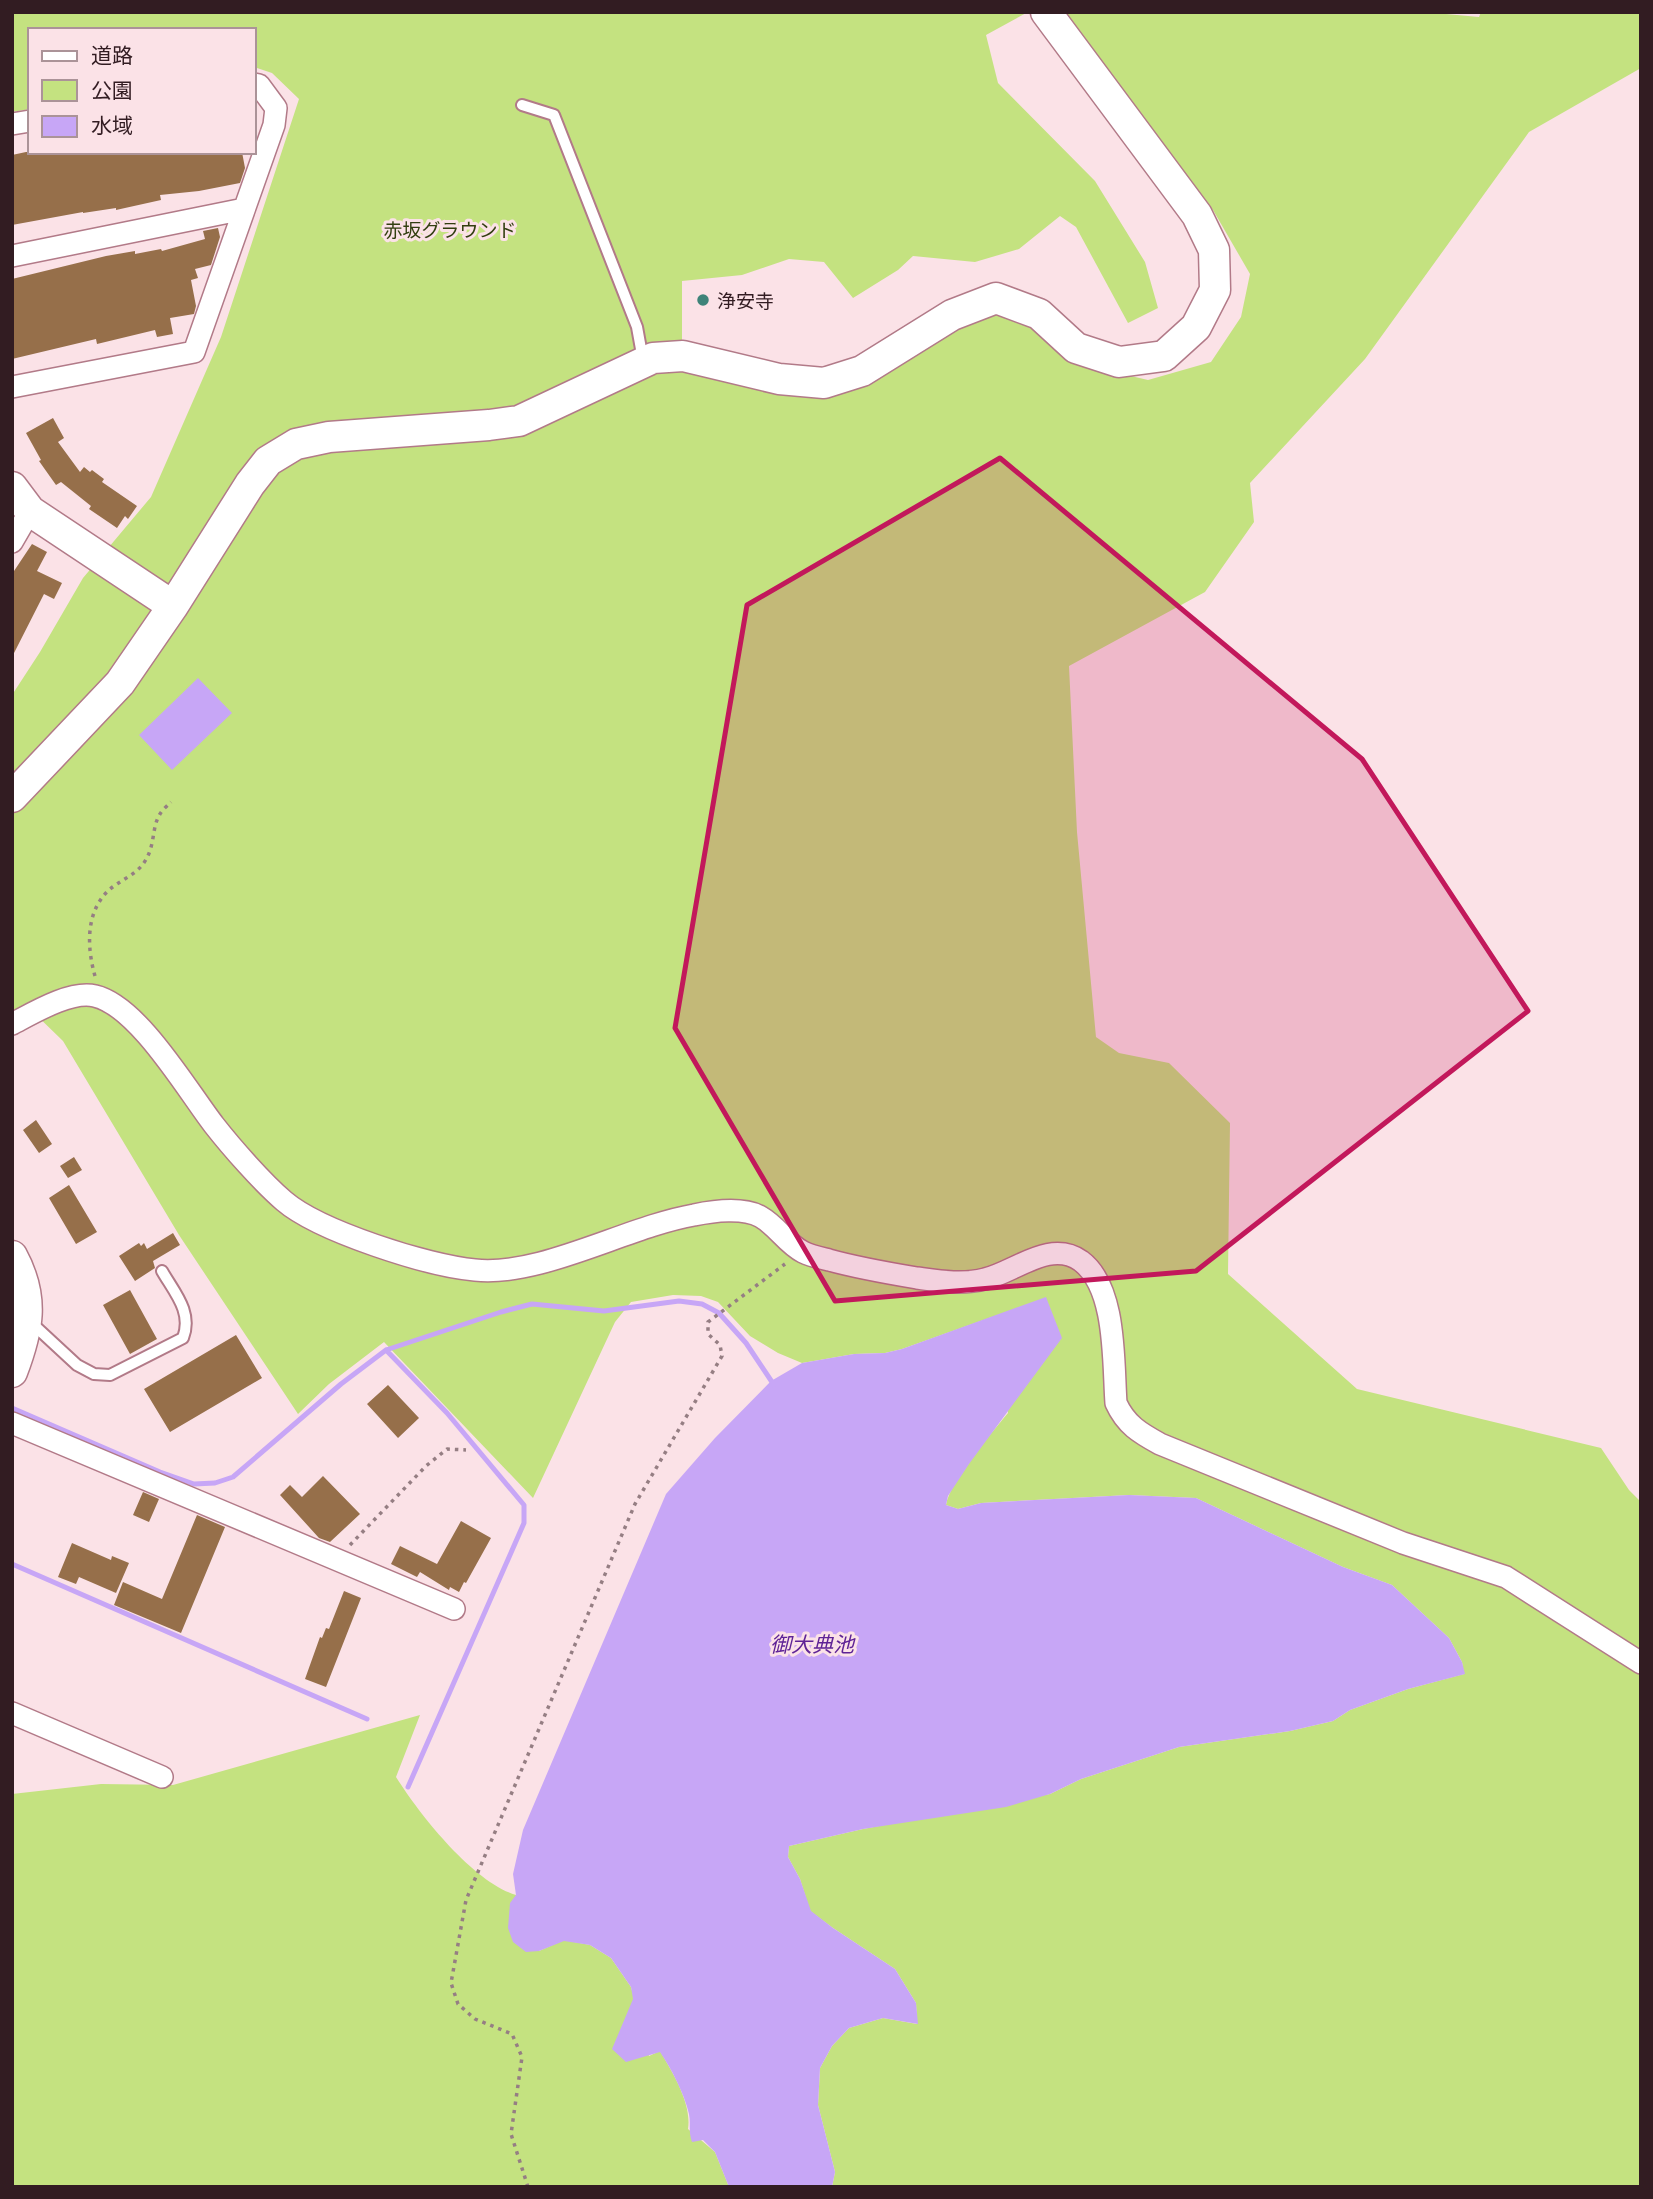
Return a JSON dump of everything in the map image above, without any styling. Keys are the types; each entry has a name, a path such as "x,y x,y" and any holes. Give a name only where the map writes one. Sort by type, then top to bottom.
{"street":[{"path":"12,797 120,683 173,606 250,484 268,461 296,444 329,437 519,421 653,358 683,356 779,379 824,383 862,370 952,315 996,298 1039,314 1076,348 1119,362 1164,356 1196,327 1215,290 1214,250 1197,215 1046,12"},
{"path":"12,387 194,352 274,125 276,108 256,84"},
{"path":"12,256 244,209"},
{"path":"12,487 30,511 173,606"},
{"path":"12,542 30,511"},
{"path":"12,1024 46,1006 69,998 92,995 112,1003 131,1017 217,1128 283,1200 302,1214 381,1247 441,1265 478,1271 520,1267 647,1226 695,1214 739,1212 761,1217 805,1254 858,1268 949,1282 967,1283 986,1279 1045,1254 1059,1253 1079,1260 1092,1273 1107,1303 1116,1404 1122,1417 1136,1432 1390,1538 1506,1577 1641,1663"},
{"path":"12,1256 24,1286 29,1313 12,1372"},
{"path":"12,1423 454,1609"},
{"path":"12,1713 162,1777"}],"lane":[{"path":"522,105 554,115 637,327 643,362"},
{"path":"27,1326 37,1328 76,1366 94,1374 110,1375 183,1338 187,1327 186,1312 162,1271"}],"path":[{"path":"101,998 89,947 98,902 109,890 142,866 152,849 159,814 171,802"},
{"path":"528,2187 510,2134 522,2057 512,2034 475,2019 458,2004 450,1983 466,1900 635,1504 722,1356 720,1345 708,1334 708,1322 790,1260 798,1249"},
{"path":"336,1559 426,1465 447,1449 466,1450"}],"highlighted area":[{"path":"1000,458 1362,759 1528,1011 1196,1271 835,1301 675,1028 747,605"}],"green space":[{"name":"赤坂グラウンド","path":"12,12 1028,12 986,35 998,83 1095,181 1145,262 1158,308 1128,323 1076,227 1060,216 1019,249 975,262 913,256 898,270 853,298 824,262 789,259 742,275 682,281 682,340 694,375 754,389 798,395 839,395 948,330 996,311 1030,320 1101,369 1148,380 1211,362 1241,317 1250,274 1213,210 1066,12 1424,12 1479,17 1481,12 1641,12 1641,68 1529,132 1365,359 1250,483 1254,522 1205,592 1069,666 1077,832 1096,1037 1119,1053 1169,1063 1230,1123 1228,1274 1357,1389 1601,1448 1629,1490 1641,1502 1641,2187 832,2187 835,2172 818,2105 820,2068 832,2046 849,2028 883,2018 917,2024 916,2003 895,1969 810,1911 800,1879 788,1857 789,1846 863,1829 1050,1794 1081,1779 1179,1747 1290,1731 1333,1721 1350,1710 1408,1689 1464,1674 1462,1662 1449,1638 1392,1585 1343,1567 1196,1498 1129,1495 981,1503 958,1509 946,1505 949,1494 963,1470 1008,1413 992,1317 902,1349 802,1363 778,1353 750,1336 718,1302 701,1296 673,1295 631,1302 615,1322 533,1498 384,1342 329,1384 298,1414 179,1235 63,1041 28,1007 12,1015 12,695 83,578 151,497 221,337 299,99 272,73 256,68 256,28 28,28 28,109 12,112"},
{"path":"420,1715 396,1777 433,1828 465,1862 499,1888 516,1895 539,1951 564,1940 590,1945 611,1958 631,1987 649,2056 660,2051 684,2099 688,2129 715,2152 729,2187 12,2187 12,1794 101,1784 173,1785"}],"water":[{"path":"198,678 232,713 172,770 139,735"},
{"name":"御大典池","path":"1046,1297 1062,1338 969,1464 948,1496 946,1505 958,1509 981,1503 1129,1495 1196,1498 1343,1567 1392,1585 1449,1638 1462,1662 1465,1674 1408,1689 1350,1710 1333,1721 1290,1731 1179,1747 1081,1779 1050,1794 1006,1807 863,1829 789,1846 788,1857 800,1879 811,1911 895,1969 916,2003 918,2024 883,2018 849,2028 832,2046 820,2068 818,2105 835,2172 832,2187 729,2187 715,2152 703,2140 692,2142 684,2098 660,2052 626,2062 612,2049 633,1999 631,1987 611,1958 590,1945 564,1941 539,1951 526,1952 513,1942 508,1928 510,1903 516,1895 513,1874 523,1830 666,1494 715,1438 771,1381 802,1363 902,1349"}],"building":[{"path":"26,152 242,154 245,168 240,183 160,195 161,200 116,210 83,212 12,225 12,155"},
{"path":"218,228 220,237 211,265 195,269 198,278 191,280 196,306 194,314 170,318 173,334 157,337 155,330 97,344 96,339 12,359 12,279 106,256 135,251 135,254 162,251 205,239 203,231"},
{"path":"53,418 64,438 58,442 80,472 84,467 90,472 92,470 104,479 102,482 137,506 128,519 125,516 117,528 89,509 91,506 61,482 56,485 39,461 41,460 26,433"},
{"path":"32,544 47,552 37,571 62,583 54,599 44,594 12,657 12,574"},
{"path":"36,1120 52,1144 39,1153 23,1130"},
{"path":"74,1157 82,1170 68,1178 60,1166"},
{"path":"69,1185 97,1232 76,1244 49,1198"},
{"path":"173,1233 180,1245 153,1261 155,1268 135,1281 119,1256 139,1243 141,1246 144,1243 147,1249"},
{"path":"130,1290 157,1339 130,1354 103,1305"},
{"path":"236,1335 262,1378 170,1432 144,1389"},
{"path":"388,1385 419,1418 398,1438 367,1404"},
{"path":"323,1476 360,1514 330,1542 319,1538 280,1495 290,1485 302,1497"},
{"path":"143,1492 159,1499 149,1522 133,1515"},
{"path":"197,1515 225,1527 181,1633 114,1605 123,1582 162,1599"},
{"path":"461,1521 491,1538 459,1592 450,1587 449,1590 420,1572 417,1577 391,1564 400,1546 437,1564"},
{"path":"72,1543 111,1560 112,1556 129,1563 116,1593 79,1577 76,1584 58,1577"},
{"path":"344,1591 361,1598 326,1687 305,1679 320,1637 322,1638 326,1628 329,1629"}],"waterway":[{"path":"12,1408 160,1472 194,1484 215,1483 233,1477 341,1384 386,1350 532,1304 604,1311 679,1301 702,1304 719,1313 746,1343 774,1385"},
{"path":"386,1350 447,1413 524,1505 524,1523 408,1787"},
{"path":"12,1564 367,1719"}],"place":[{"name":"浄安寺","path":"703,300"}]}
